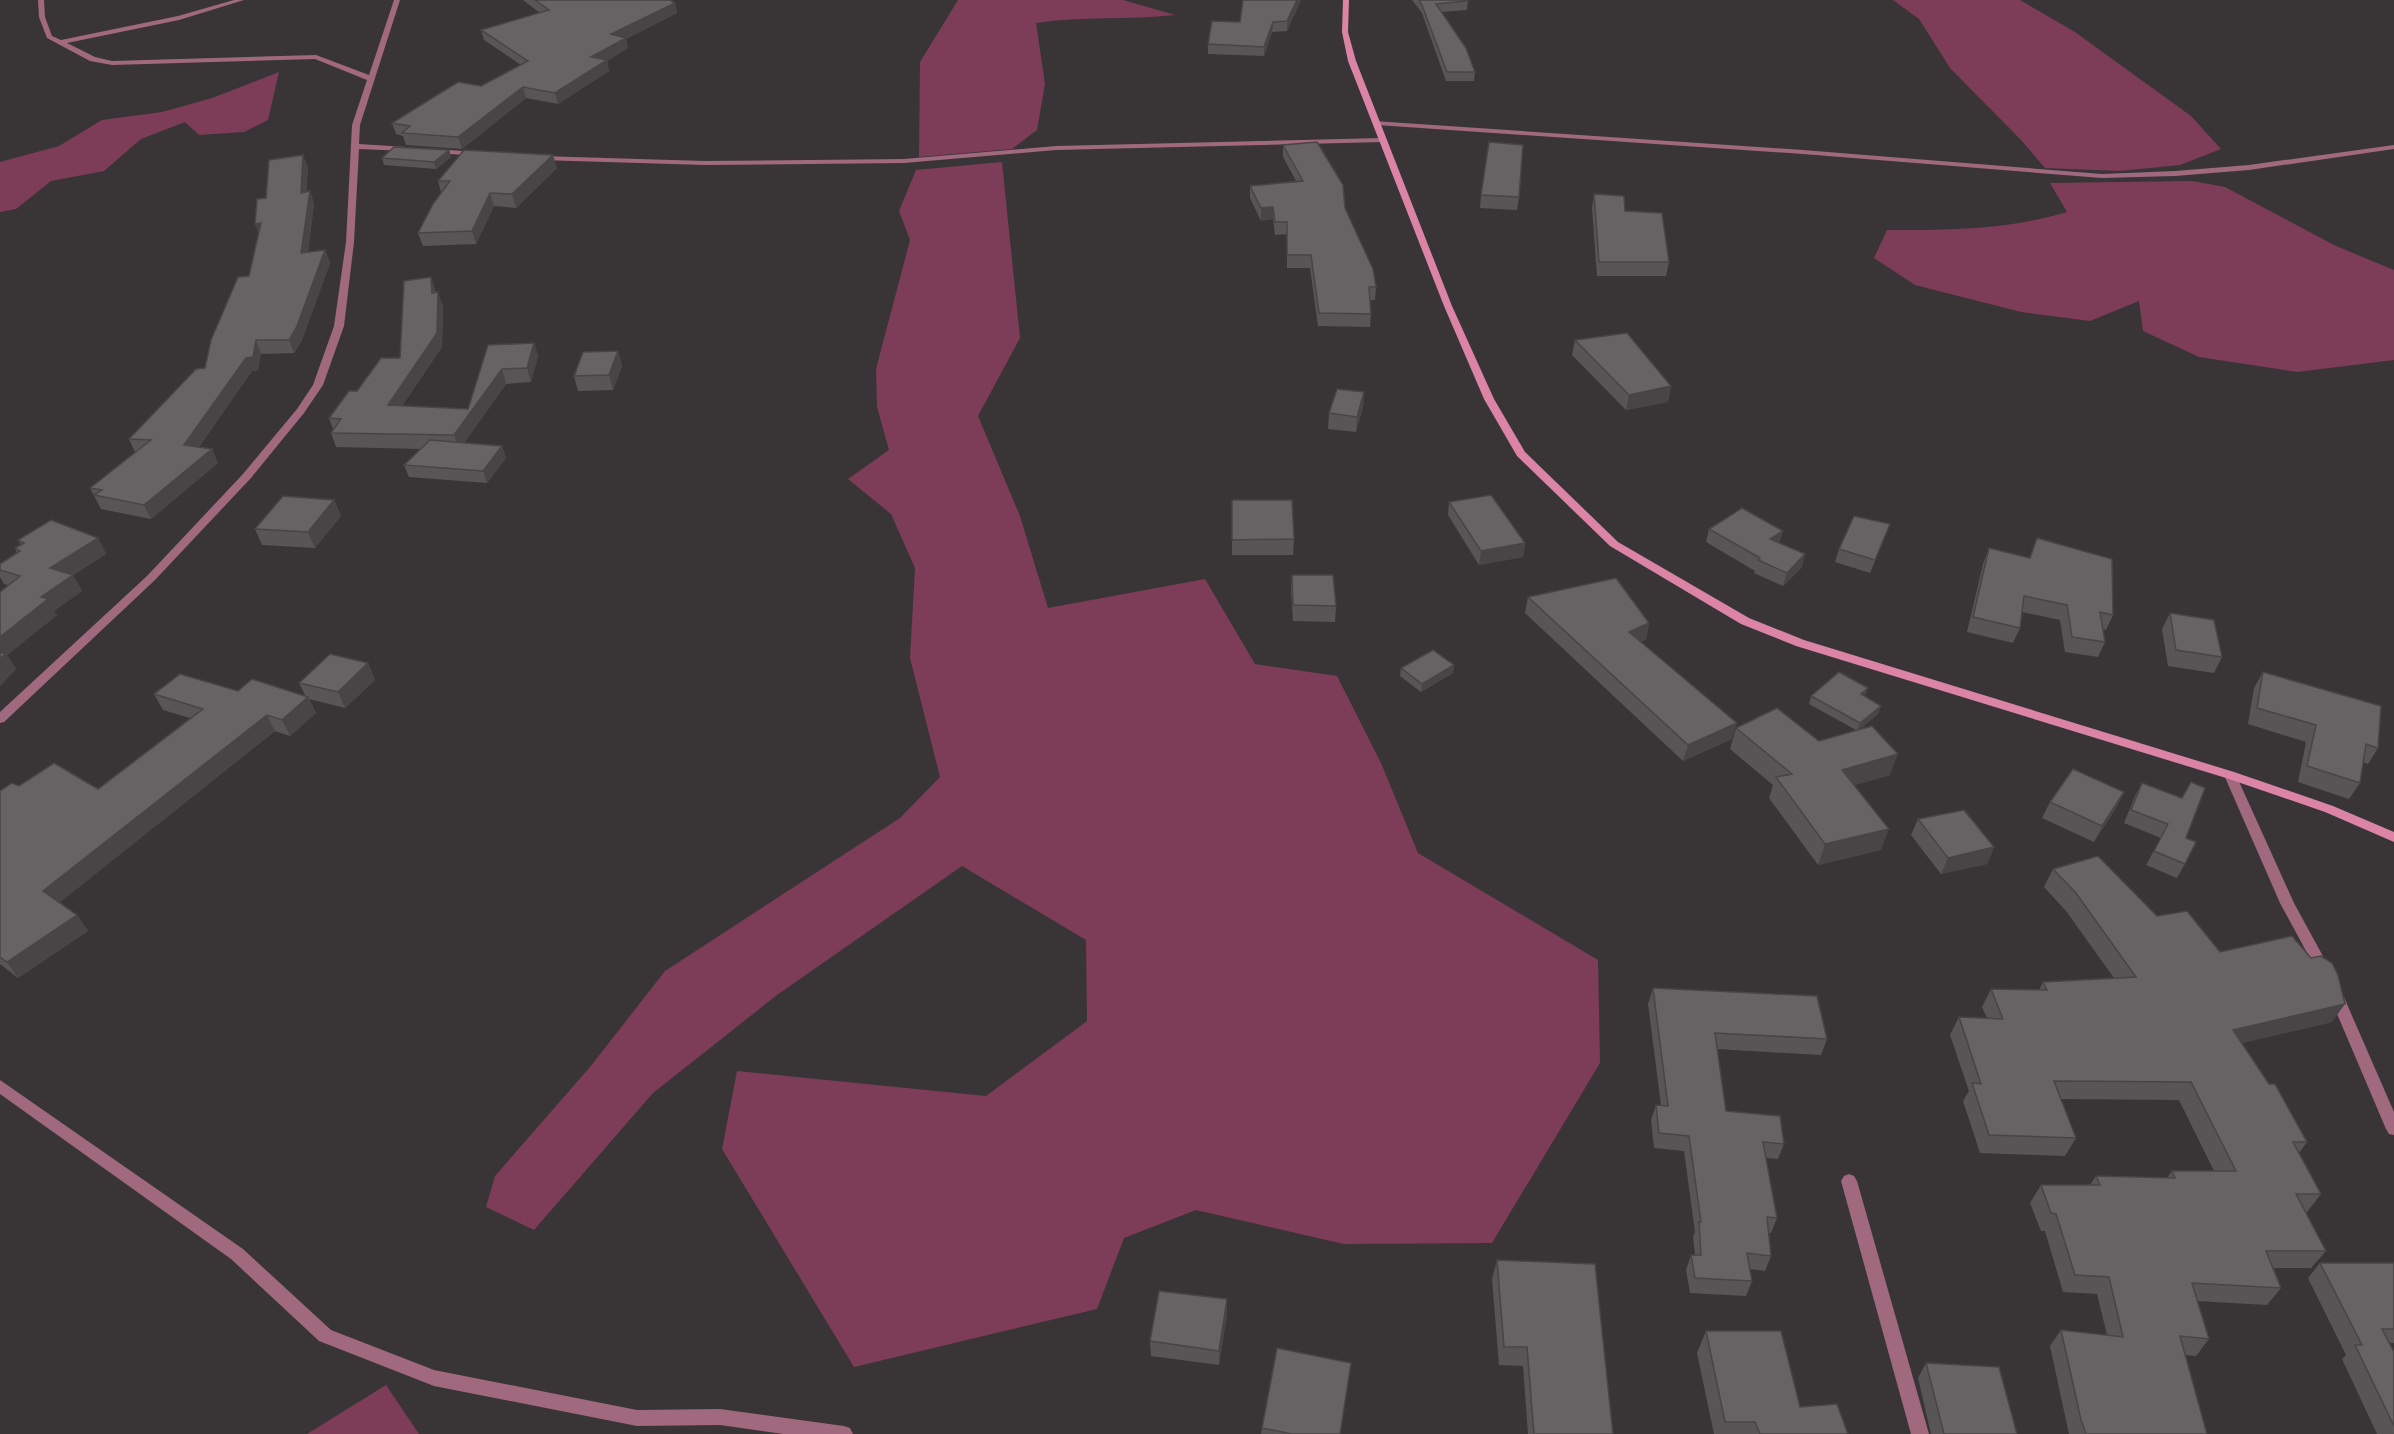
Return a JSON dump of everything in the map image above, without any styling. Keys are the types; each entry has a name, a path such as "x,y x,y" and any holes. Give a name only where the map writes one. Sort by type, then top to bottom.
{"street":[{"path":"41,0 42,17 49,37 93,59 132,64 221,58 316,57 372,79"},
{"path":"59,42 178,18 241,0"},
{"path":"0,719 151,578 247,476 301,411 318,386 339,326 354,201 354,146 361,108 397,0"},
{"path":"1346,0 1345,32 1352,61 1448,306 1494,408 1521,454 1614,544 1746,621 1800,643 2230,775 2329,809 2394,837"},
{"path":"1377,123 1792,151 2102,176 2138,176 2299,162 2394,147"},
{"path":"526,157 705,163 904,161 1056,148 1382,140"},
{"path":"354,146 411,150"},
{"path":"423,150 492,155"},
{"path":"2230,775 2288,903 2340,1003 2394,1129"},
{"path":"0,1086 237,1254 325,1336 434,1378 637,1418 720,1417 844,1434"},
{"path":"1849,1181 1920,1434"}],"shaded area":[{"path":"958,0 1123,0 1175,15 1036,23 1045,84 1037,130 1012,149 919,157 920,62"},
{"path":"1893,0 2020,0 2075,32 2191,116 2221,149 2180,165 2120,171 2045,168 2022,141 1950,68 1919,19"},
{"path":"279,72 268,120 244,132 199,135 185,122 141,139 104,171 51,181 16,209 0,212 0,162 59,146 102,120 162,112 212,98"},
{"path":"1002,162 1020,338 978,416 1020,516 1048,608 1205,579 1255,664 1337,676 1381,763 1418,853 1598,960 1600,1063 1492,1243 1344,1244 1196,1210 1124,1238 1097,1309 854,1367 722,1149 737,1071 986,1096 1087,1021 1086,940 962,866 777,995 653,1093 534,1230 486,1207 495,1176 590,1067 665,971 900,818 940,777 910,658 915,568 891,514 848,479 889,450 877,407 876,369 910,240 899,211 916,170"},
{"path":"2192,181 2225,187 2336,246 2394,270 2394,360 2297,372 2199,357 2143,331 2139,301 2090,321 2021,312 1915,285 1874,258 1887,230 2000,226 2067,212 2050,183"},
{"path":"386,1385 419,1434 307,1434"}],"building":[{"path":"535,0 670,0 675,3 611,34 626,38 591,57 607,60 555,93 523,87 458,137 402,133 410,126 392,123 458,82 481,86 528,61 481,30 549,10"},
{"path":"1243,0 1297,0 1287,21 1273,22 1264,47 1208,44 1212,21 1240,22"},
{"path":"1419,0 1468,1 1436,4 1466,48 1475,72 1447,72"},
{"path":"1317,142 1343,185 1345,208 1373,269 1376,287 1369,287 1371,314 1319,313 1311,255 1287,255 1287,222 1275,222 1273,207 1261,208 1250,186 1303,181 1283,145"},
{"path":"1489,142 1523,145 1519,197 1481,195"},
{"path":"394,147 449,150 434,162 382,158"},
{"path":"464,150 553,155 512,194 490,193 472,231 418,233 433,204 450,181 438,181"},
{"path":"303,155 301,193 310,191 301,253 325,250 297,326 289,340 256,340 253,357 246,358 184,445 212,449 144,505 94,495 102,490 90,488 151,440 129,439 196,369 205,368 211,340 238,277 249,276 261,223 255,224 257,199 266,198 269,160"},
{"path":"1594,194 1624,196 1625,211 1662,213 1669,262 1599,262"},
{"path":"431,277 432,293 438,292 437,333 388,405 468,409 488,345 534,343 527,368 502,369 454,435 331,433 341,419 329,418 349,391 357,391 381,358 400,358 404,281"},
{"path":"1627,333 1671,386 1629,395 1575,340"},
{"path":"618,351 609,375 574,376 583,352"},
{"path":"1337,389 1364,392 1357,417 1329,413"},
{"path":"430,440 502,446 483,471 404,465"},
{"path":"1491,495 1525,543 1481,551 1449,502"},
{"path":"283,496 334,500 308,532 255,529"},
{"path":"1232,500 1292,500 1294,539 1232,540"},
{"path":"1742,508 1783,531 1770,539 1805,554 1787,573 1758,560 1760,558 1709,529"},
{"path":"1854,516 1890,524 1875,560 1839,549"},
{"path":"51,520 98,538 50,568 73,575 41,597 48,599 0,637 0,592 20,576 0,570 0,564 20,551 15,548 24,543 18,540"},
{"path":"2037,538 2112,559 2113,615 2100,612 2105,642 2072,637 2067,605 2024,596 2020,628 1973,617 1989,548 2030,558"},
{"path":"1292,575 1333,575 1336,606 1293,605"},
{"path":"1616,578 1649,623 1629,632 1737,723 1688,745 1528,597"},
{"path":"2170,613 2214,620 2222,657 2176,650"},
{"path":"1433,650 1454,665 1422,684 1401,668"},
{"path":"330,654 368,663 338,692 299,683"},
{"path":"1839,672 1868,688 1861,694 1881,706 1860,723 1811,696"},
{"path":"2263,672 2381,706 2378,748 2366,744 2360,783 2307,766 2316,725 2257,708"},
{"path":"180,674 238,691 252,679 308,697 282,720 267,715 43,891 77,915 7,962 0,957 0,791 12,783 19,786 54,763 98,789 203,709 154,694"},
{"path":"1777,708 1819,741 1872,726 1898,754 1842,770 1889,829 1825,844 1776,777 1792,774 1736,728"},
{"path":"2073,769 2124,792 2102,826 2050,802"},
{"path":"2191,782 2205,788 2186,838 2196,842 2185,864 2154,851 2168,824 2131,810 2142,783 2182,798"},
{"path":"1964,810 1994,847 1948,858 1918,819"},
{"path":"2098,856 2157,916 2187,911 2220,952 2292,936 2311,958 2321,956 2332,963 2338,975 2345,1004 2233,1030 2269,1084 2275,1084 2307,1142 2293,1142 2321,1194 2296,1194 2326,1251 2266,1251 2281,1288 2192,1283 2209,1339 2180,1336 2207,1434 2086,1434 2061,1330 2123,1337 2109,1277 2075,1275 2056,1214 2051,1213 2041,1185 2100,1185 2096,1176 2175,1178 2172,1171 2236,1171 2191,1082 2054,1081 2076,1138 1989,1135 1972,1083 1981,1084 1959,1017 2003,1019 1991,989 2047,990 2043,982 2136,977 2076,893 2053,869"},
{"path":"1653,988 1817,996 1827,1039 1715,1033 1726,1111 1780,1116 1784,1144 1763,1142 1777,1218 1767,1217 1771,1256 1747,1253 1752,1281 1695,1278 1691,1255 1701,1255 1699,1222 1701,1222 1689,1136 1659,1133 1656,1105 1668,1106"},
{"path":"1497,1260 1595,1264 1613,1434 1534,1434 1527,1347 1504,1347"},
{"path":"2320,1263 2394,1263 2394,1329 2382,1329 2394,1352 2394,1426 2355,1345 2362,1345"},
{"path":"1159,1291 1227,1299 1219,1351 1150,1341"},
{"path":"1706,1331 1781,1331 1800,1407 1837,1404 1848,1434 1760,1434 1755,1422 1725,1422"},
{"path":"1277,1348 1351,1363 1340,1434 1292,1434 1262,1428"},
{"path":"1926,1363 1999,1367 2017,1434 1944,1434"}]}
